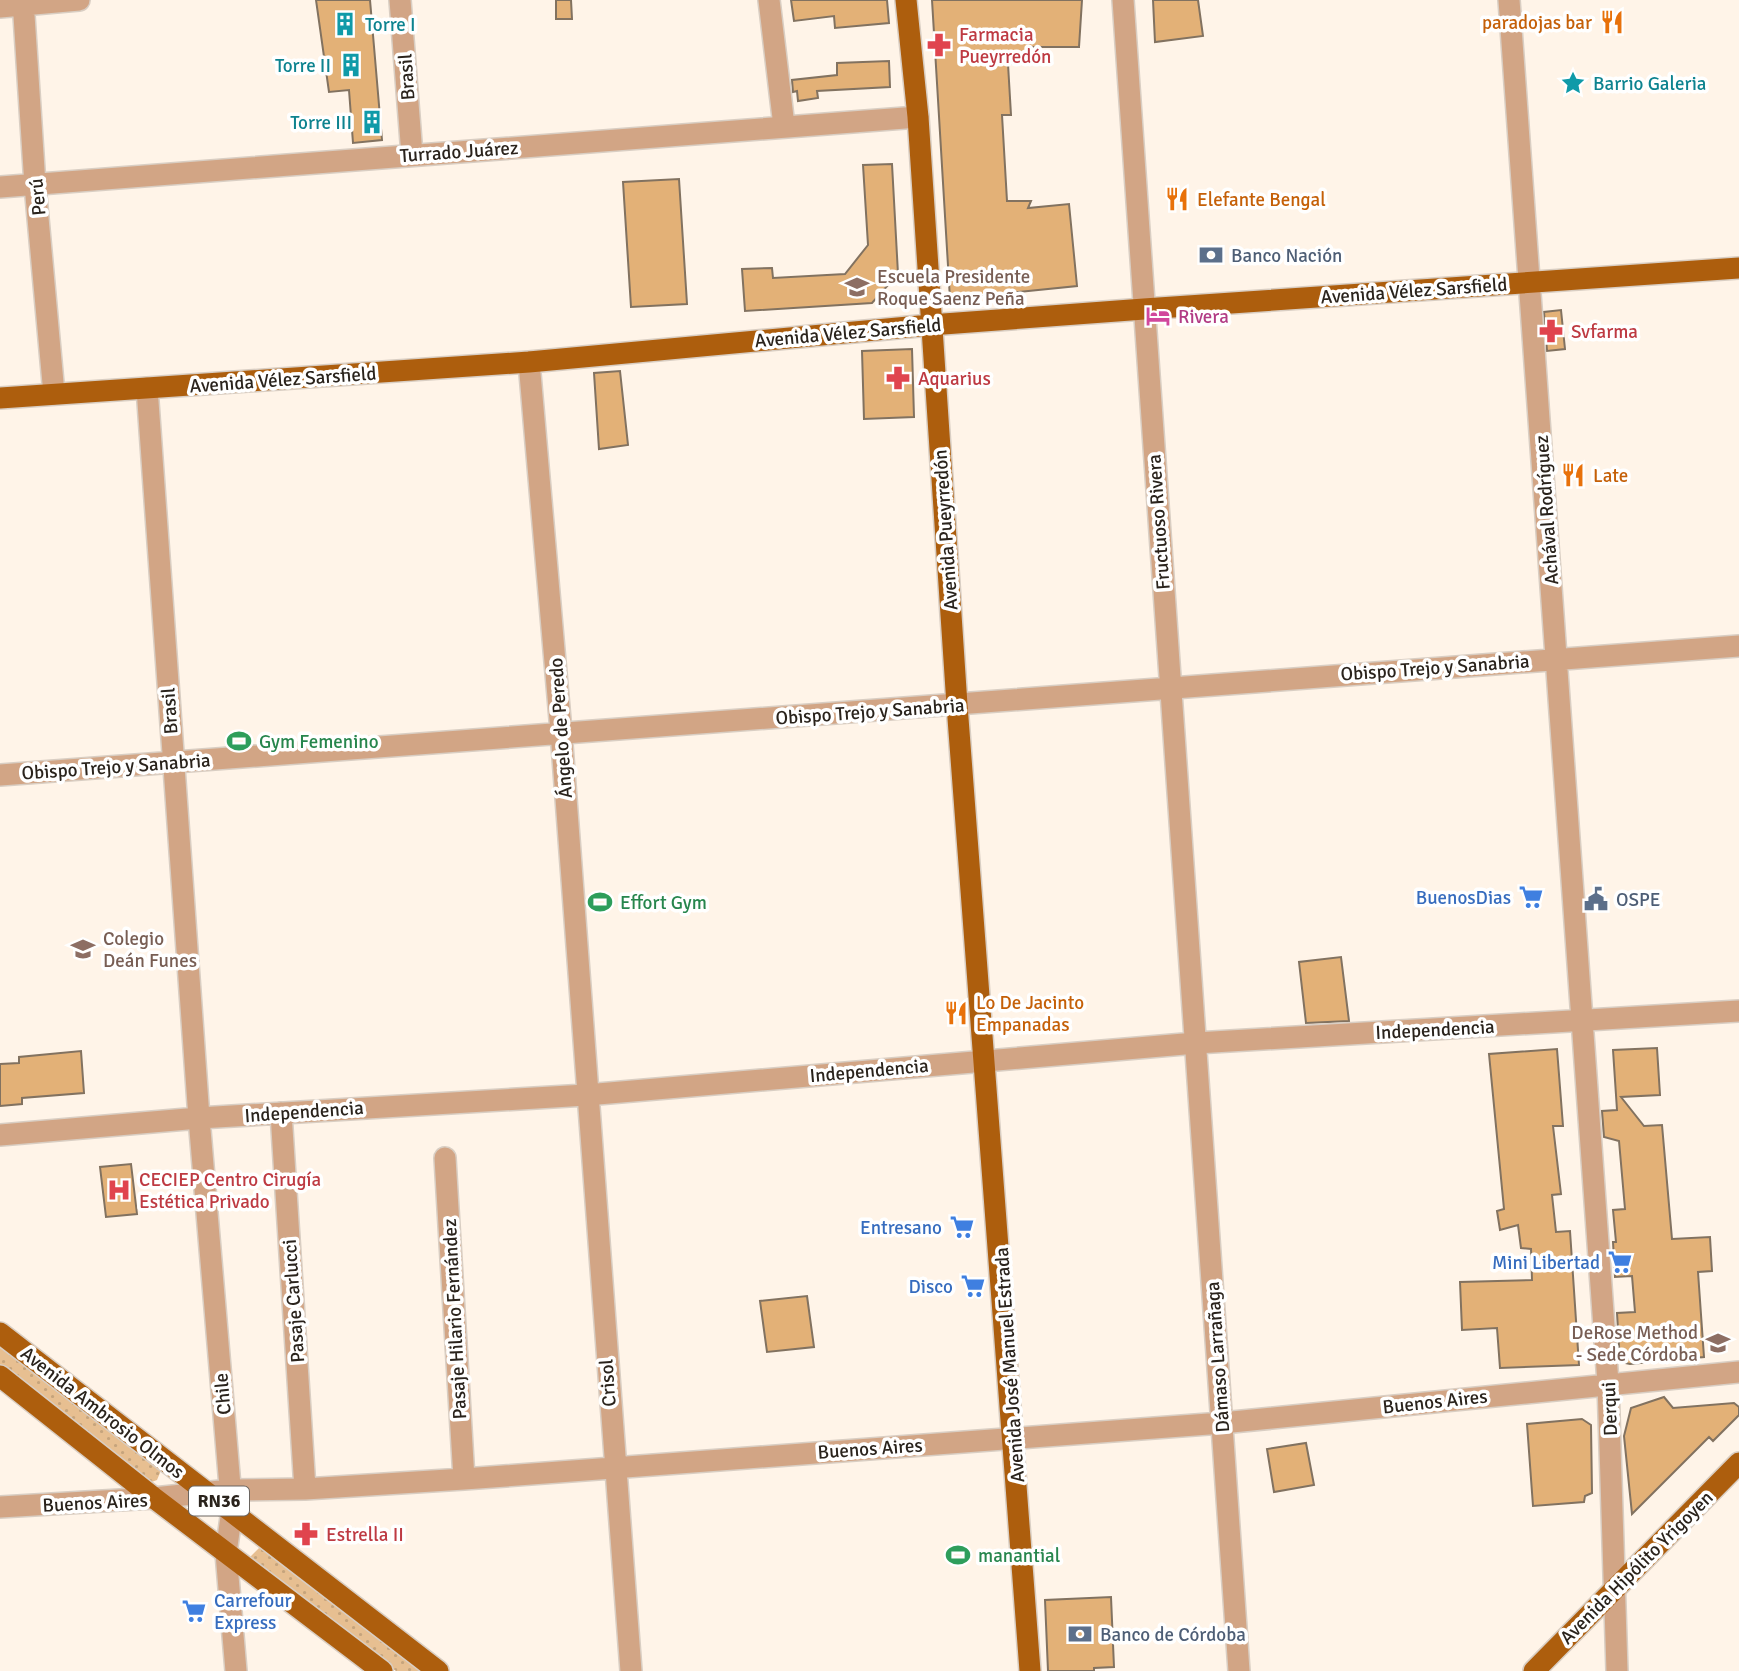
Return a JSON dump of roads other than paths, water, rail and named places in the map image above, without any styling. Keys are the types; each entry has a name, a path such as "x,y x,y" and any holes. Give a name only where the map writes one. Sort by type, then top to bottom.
{"main road":[{"name":"Avenida Pueyrredón","path":"906,0 918,117 957,705 986,1060"},
{"name":"Avenida Vélez Sarsfield","path":"0,398 529,362 930,325 1739,268"},
{"name":"Avenida José Manuel Estrada","path":"986,1060 1030,1671"},
{"name":"Avenida Ambrosio Olmos","path":"0,1333 208,1493 231,1500 438,1671"},
{"name":"Avenida Ambrosio Olmos","path":"0,1376 154,1499 382,1671"},
{"name":"Avenida Hipólito Yrigoyen","path":"1534,1671 1739,1463"}],"street":[{"path":"0,7 79,0"},
{"name":"Brasil","path":"400,0 412,155"},
{"path":"769,0 784,126"},
{"name":"Fructuoso Rivera","path":"1123,0 1196,1043"},
{"name":"Achával Rodríguez","path":"1509,0 1531,282 1580,1021"},
{"name":"Perú","path":"23,3 35,185 54,394"},
{"name":"Turrado Juárez","path":"0,187 918,117"},
{"name":"Ángelo de Peredo","path":"529,362 561,731 586,1096"},
{"name":"Brasil","path":"147,388 199,1118"},
{"name":"Obispo Trejo y Sanabria","path":"0,775 561,731 957,705 1739,646"},
{"name":"Independencia","path":"0,1135 199,1118 586,1096 1196,1043 1739,1011"},
{"name":"Derqui","path":"1580,1021 1608,1383 1617,1671"},
{"name":"Dámaso Larrañaga","path":"1196,1043 1239,1671"},
{"name":"Crisol","path":"586,1096 631,1671"},
{"name":"Pasaje Carlucci","path":"281,1113 305,1489"},
{"name":"Chile","path":"199,1118 231,1500 226,1553 236,1671"},
{"name":"Pasaje Hilario Fernández","path":"445,1158 464,1479"},
{"name":"Buenos Aires","path":"231,1500 305,1489 1222,1423 1739,1372"},
{"name":"Buenos Aires","path":"0,1507 154,1499 208,1493"}],"place":[{"name":"paradojas bar","path":"1612,22"},
{"name":"Torre I","path":"345,24"},
{"name":"Farmacia Pueyrredón","path":"939,45"},
{"name":"Torre II","path":"351,65"},
{"name":"Barrio Galeria","path":"1573,83"},
{"name":"Torre III","path":"372,122"},
{"name":"Elefante Bengal","path":"1177,199"},
{"name":"Banco Nación","path":"1211,255"},
{"name":"Escuela Presidente Roque Saenz Peña","path":"857,287"},
{"name":"Rivera","path":"1158,316"},
{"name":"Svfarma","path":"1551,331"},
{"name":"Aquarius","path":"898,378"},
{"name":"Late","path":"1573,475"},
{"name":"Gym Femenino","path":"239,741"},
{"name":"BuenosDias","path":"1531,897"},
{"name":"OSPE","path":"1596,899"},
{"name":"Effort Gym","path":"600,902"},
{"name":"Colegio Deán Funes","path":"83,949"},
{"name":"Lo De Jacinto Empanadas","path":"956,1013"},
{"name":"CECIEP Centro Cirugía Estética Privado","path":"119,1190"},
{"name":"Entresano","path":"962,1227"},
{"name":"Mini Libertad","path":"1620,1262"},
{"name":"Disco","path":"973,1286"},
{"name":"DeRose Method - Sede Córdoba","path":"1718,1343"},
{"name":"Estrella II","path":"306,1534"},
{"name":"manantial","path":"958,1555"},
{"name":"Carrefour Express","path":"194,1611"},
{"name":"Banco de Córdoba","path":"1080,1634"}]}
